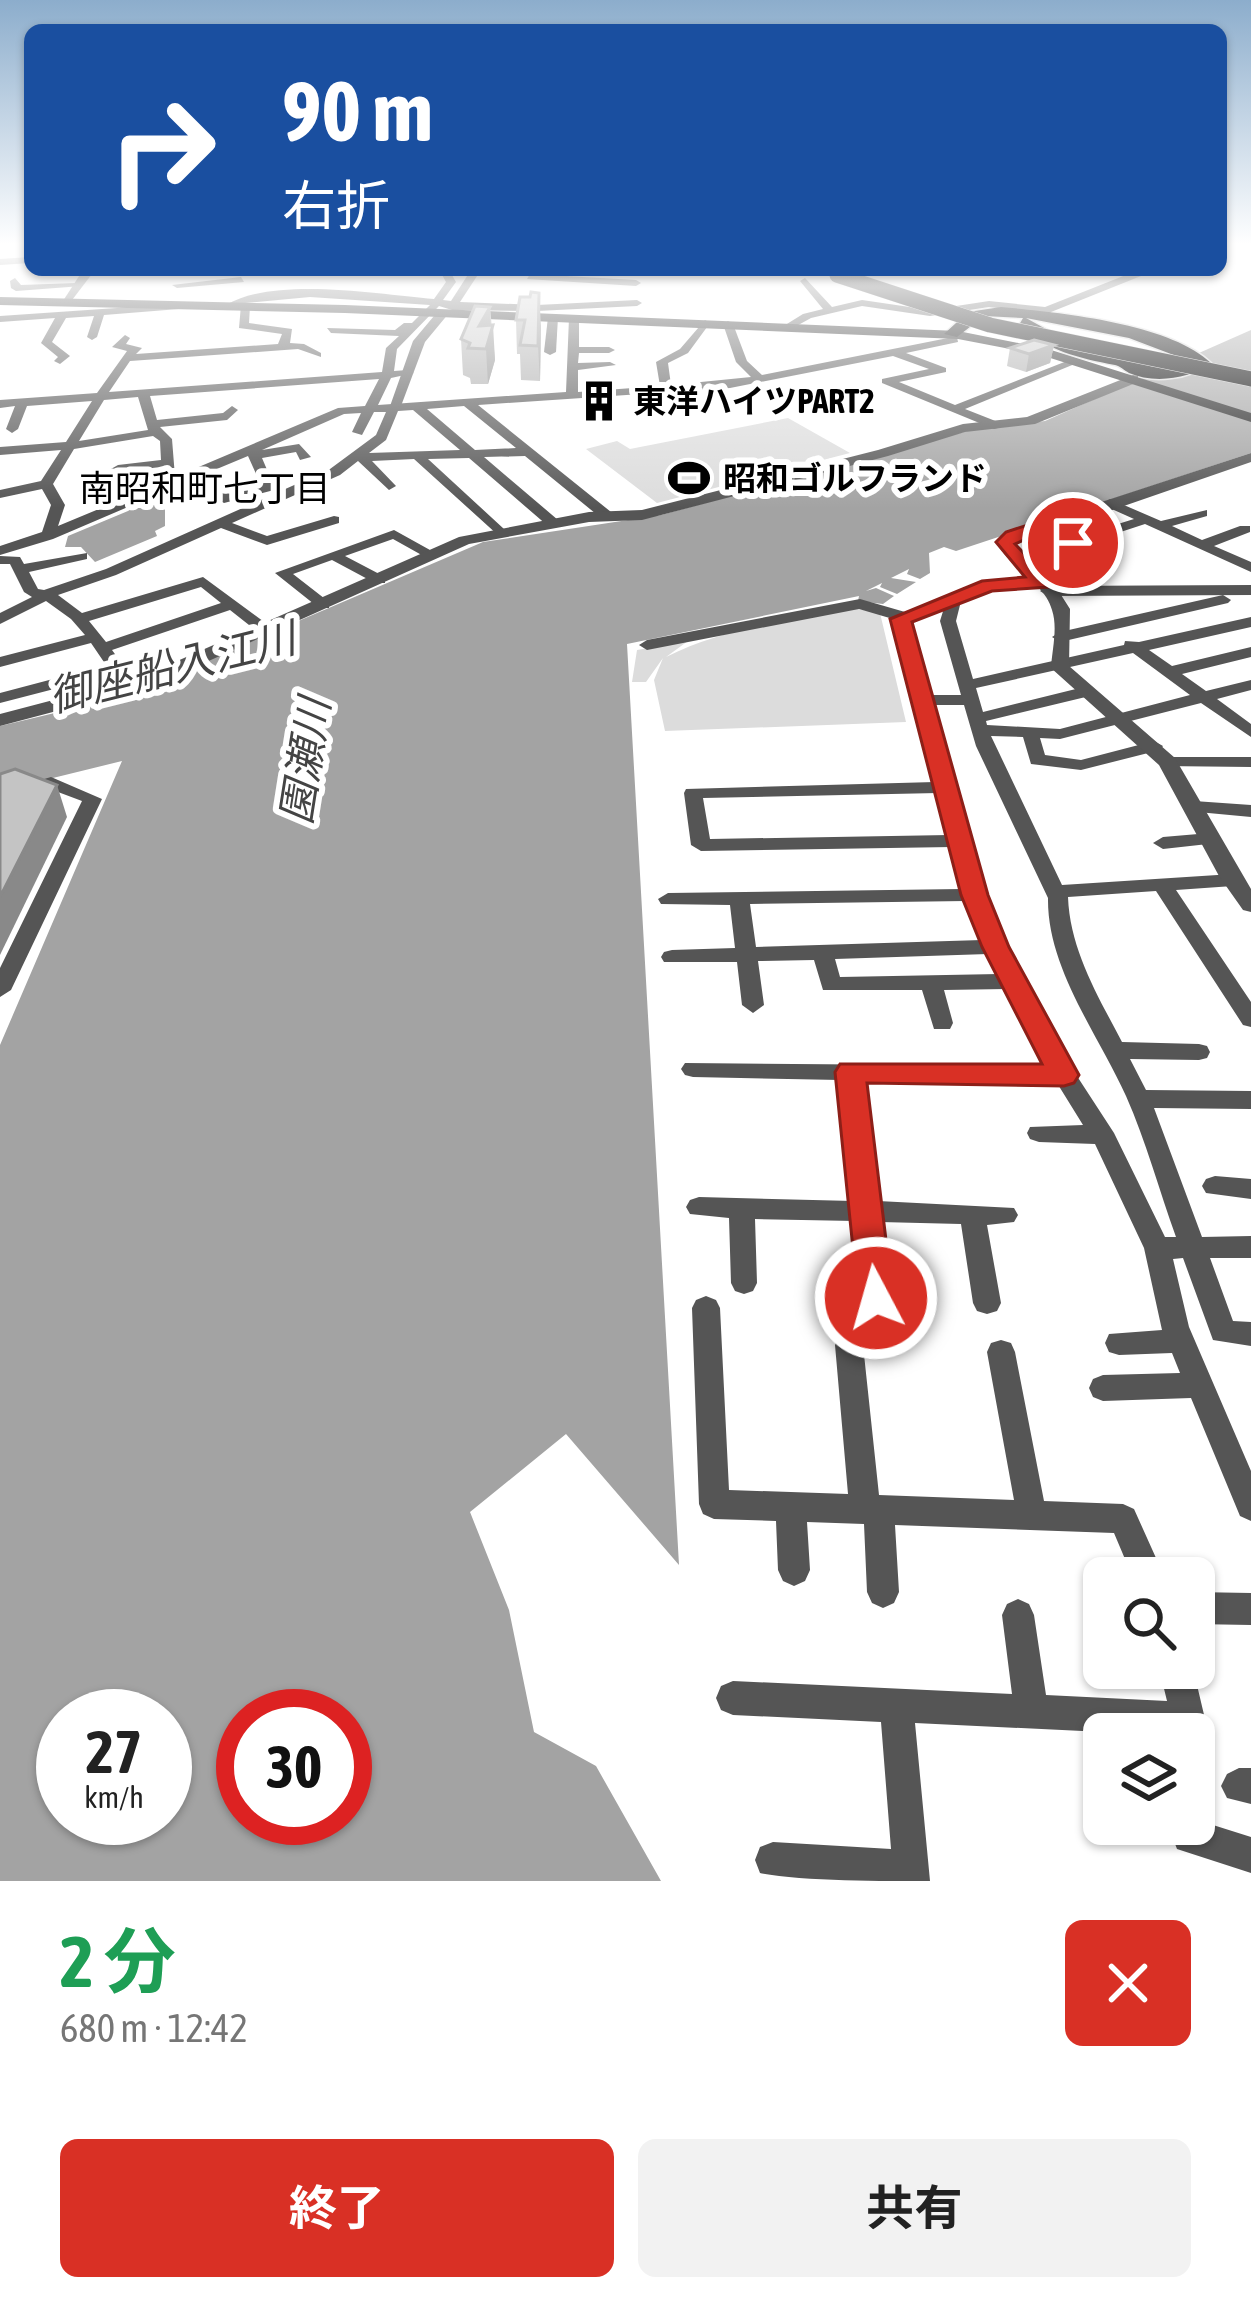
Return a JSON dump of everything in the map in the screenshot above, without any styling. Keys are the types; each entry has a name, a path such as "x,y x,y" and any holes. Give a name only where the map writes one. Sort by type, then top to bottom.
{"main road":[{"path":"926,333 955,334 1076,361 1251,418"},
{"path":"1005,333 1147,372 1195,370 1203,363 1193,353 1117,333"},
{"path":"1018,333 1251,376"},
{"path":"1038,333 1062,350 1094,358 1144,362 1166,353 1145,344 1069,333"},
{"path":"1039,333 1251,376"}],"street":[{"path":"51,333 46,344 57,347 56,353 64,356 60,361"},
{"path":"92,337 93,333"},
{"path":"0,494 46,484 136,348 118,347 124,333"},
{"path":"261,333 317,355"},
{"path":"266,371 287,333"},
{"path":"335,333 370,349 387,371"},
{"path":"349,368 397,333"},
{"path":"358,431 387,371 392,348 410,333"},
{"path":"224,510 286,497 361,457 386,431 424,333"},
{"path":"550,352 552,333"},
{"path":"573,381 574,333"},
{"path":"666,388 662,362 684,351 698,333"},
{"path":"731,333 739,356 760,380"},
{"path":"573,381 666,388 760,380 953,340 955,334"},
{"path":"129,358 207,352 223,356 281,340 316,338"},
{"path":"574,350 609,350"},
{"path":"198,365 207,352"},
{"path":"893,352 942,370 886,381 955,409 979,426"},
{"path":"153,377 165,358"},
{"path":"955,409 1076,361"},
{"path":"573,381 610,365"},
{"path":"0,404 144,399 387,371 409,373"},
{"path":"0,720 130,686 432,555 499,532 606,515 642,515 979,426 1046,417 1136,380"},
{"path":"252,452 332,414 464,401 573,381 614,382"},
{"path":"52,413 123,386"},
{"path":"144,399 154,428 166,440 169,490"},
{"path":"464,401 606,515"},
{"path":"12,429 22,403"},
{"path":"415,404 553,524"},
{"path":"0,451 72,447 227,416 232,410"},
{"path":"0,556 169,490 225,453 299,448 304,457"},
{"path":"0,583 31,583 168,555 224,510 269,488 252,452"},
{"path":"361,457 524,452"},
{"path":"418,456 499,532"},
{"path":"361,457 388,486"},
{"path":"1060,668 1061,610 1045,587 1014,560 1005,542 1040,526 1251,457"},
{"path":"118,469 139,463 163,464 169,490"},
{"path":"264,476 289,473"},
{"path":"191,476 217,476 224,510 267,541 322,520"},
{"path":"46,484 58,505 48,536"},
{"path":"1111,503 1251,568"},
{"path":"1073,543 1202,513"},
{"path":"1040,526 1097,556"},
{"path":"324,604 282,573 335,556 389,529 432,555"},
{"path":"1200,546 1246,532"},
{"path":"0,556 15,560 31,583 79,619 130,686"},
{"path":"0,607 31,583 82,556"},
{"path":"335,556 380,580"},
{"path":"1085,572 1095,591"},
{"path":"1122,572 1129,591 1163,613"},
{"path":"79,619 203,581 265,630"},
{"path":"0,620 31,583"},
{"path":"647,644 860,604 904,617 989,585 1232,592"},
{"path":"1061,610 1129,591"},
{"path":"1060,637 1232,592"},
{"path":"955,597 948,621 975,708 1054,892 1073,969 1138,1099 1222,1332 1251,1334"},
{"path":"0,662 96,644 233,604"},
{"path":"904,617 974,895 995,947 1102,1135 1156,1248 1181,1341 1251,1506"},
{"path":"975,708 1060,668 1251,622"},
{"path":"1106,626 1248,726"},
{"path":"1169,672 1251,652"},
{"path":"0,698 114,668"},
{"path":"1060,668 1161,754 1251,905"},
{"path":"922,700 975,708 1030,732 1060,734 1251,686"},
{"path":"975,708 1088,691"},
{"path":"1030,732 1037,760 1081,765 1161,754 1251,762"},
{"path":"0,798 51,783 93,799 0,990"},
{"path":"944,787 694,793 700,845 958,841"},
{"path":"1194,807 1251,811"},
{"path":"1163,843 1210,839"},
{"path":"1054,892 1233,880"},
{"path":"1162,885 1251,1019"},
{"path":"668,899 974,895"},
{"path":"739,898 753,1005"},
{"path":"672,957 995,947"},
{"path":"823,952 831,985 1014,981"},
{"path":"931,983 942,1023"},
{"path":"1114,1050 1199,1052"},
{"path":"693,1069 1064,1075"},
{"path":"850,1072 876,1298"},
{"path":"1138,1099 1251,1100"},
{"path":"1039,1133 1102,1135"},
{"path":"1215,1186 1251,1189"},
{"path":"699,1207 1005,1215"},
{"path":"742,1208 744,1283"},
{"path":"972,1214 987,1303"},
{"path":"1156,1248 1190,1244 1251,1247"},
{"path":"706,1308 714,1504 1123,1520 1140,1557"},
{"path":"1119,1343 1181,1341"},
{"path":"850,1345 883,1592"},
{"path":"1001,1352 1032,1516"},
{"path":"1103,1388 1201,1385"},
{"path":"791,1507 794,1570"},
{"path":"1215,1608 1251,1609"},
{"path":"1018,1616 1032,1714"},
{"path":"733,1698 1188,1719 1181,1689"},
{"path":"772,1860 911,1875 898,1708"},
{"path":"1212,1845 1250,1860"}],"shaded area":[{"name":"昭和ゴルフランド","path":"788,418 850,453 657,503 586,449 617,441 630,449"},
{"path":"852,608 880,613 906,722 665,731 654,680 663,658 646,682 632,682 637,650 688,641 666,657 733,632"}],"water":[{"name":"園瀬川","path":"1251,333 1251,453 956,551 944,547 929,553 930,573 920,579 907,574 909,569 891,578 916,582 897,594 880,587 882,583 866,591 876,588 894,596 883,604 858,601 859,596 627,644 679,1565 566,1434 470,1512 509,1610 534,1732 596,1766 661,1881 0,1881 0,1045 122,761 0,791 0,726 80,707 165,678 483,542 661,515 971,430 1045,421"},
{"path":"165,489 165,526 155,531 157,536 95,562 81,547 65,547 68,536 128,511"}],"building":[{"path":"464,333 491,333 486,349 468,348 470,343 461,339"},
{"path":"522,333 538,333 538,346 520,345"},
{"path":"1034,340 1054,345 1029,354 1010,348"},
{"path":"15,769 57,785 0,897 0,774"}],"place":[{"name":"東洋ハイツPART2","path":"599,401"},
{"name":"昭和ゴルフランド","path":"689,478"}],"district":[{"name":"南昭和町七丁目","path":"205,488"}],"route":[{"path":"876,1298 850,1072 1064,1075 995,947 974,895 901,619 989,585 1042,583 1007,550 1005,542 1012,536 1040,526 1073,543"}],"water label":[{"name":"御座船入江川","path":"172,667"}]}
